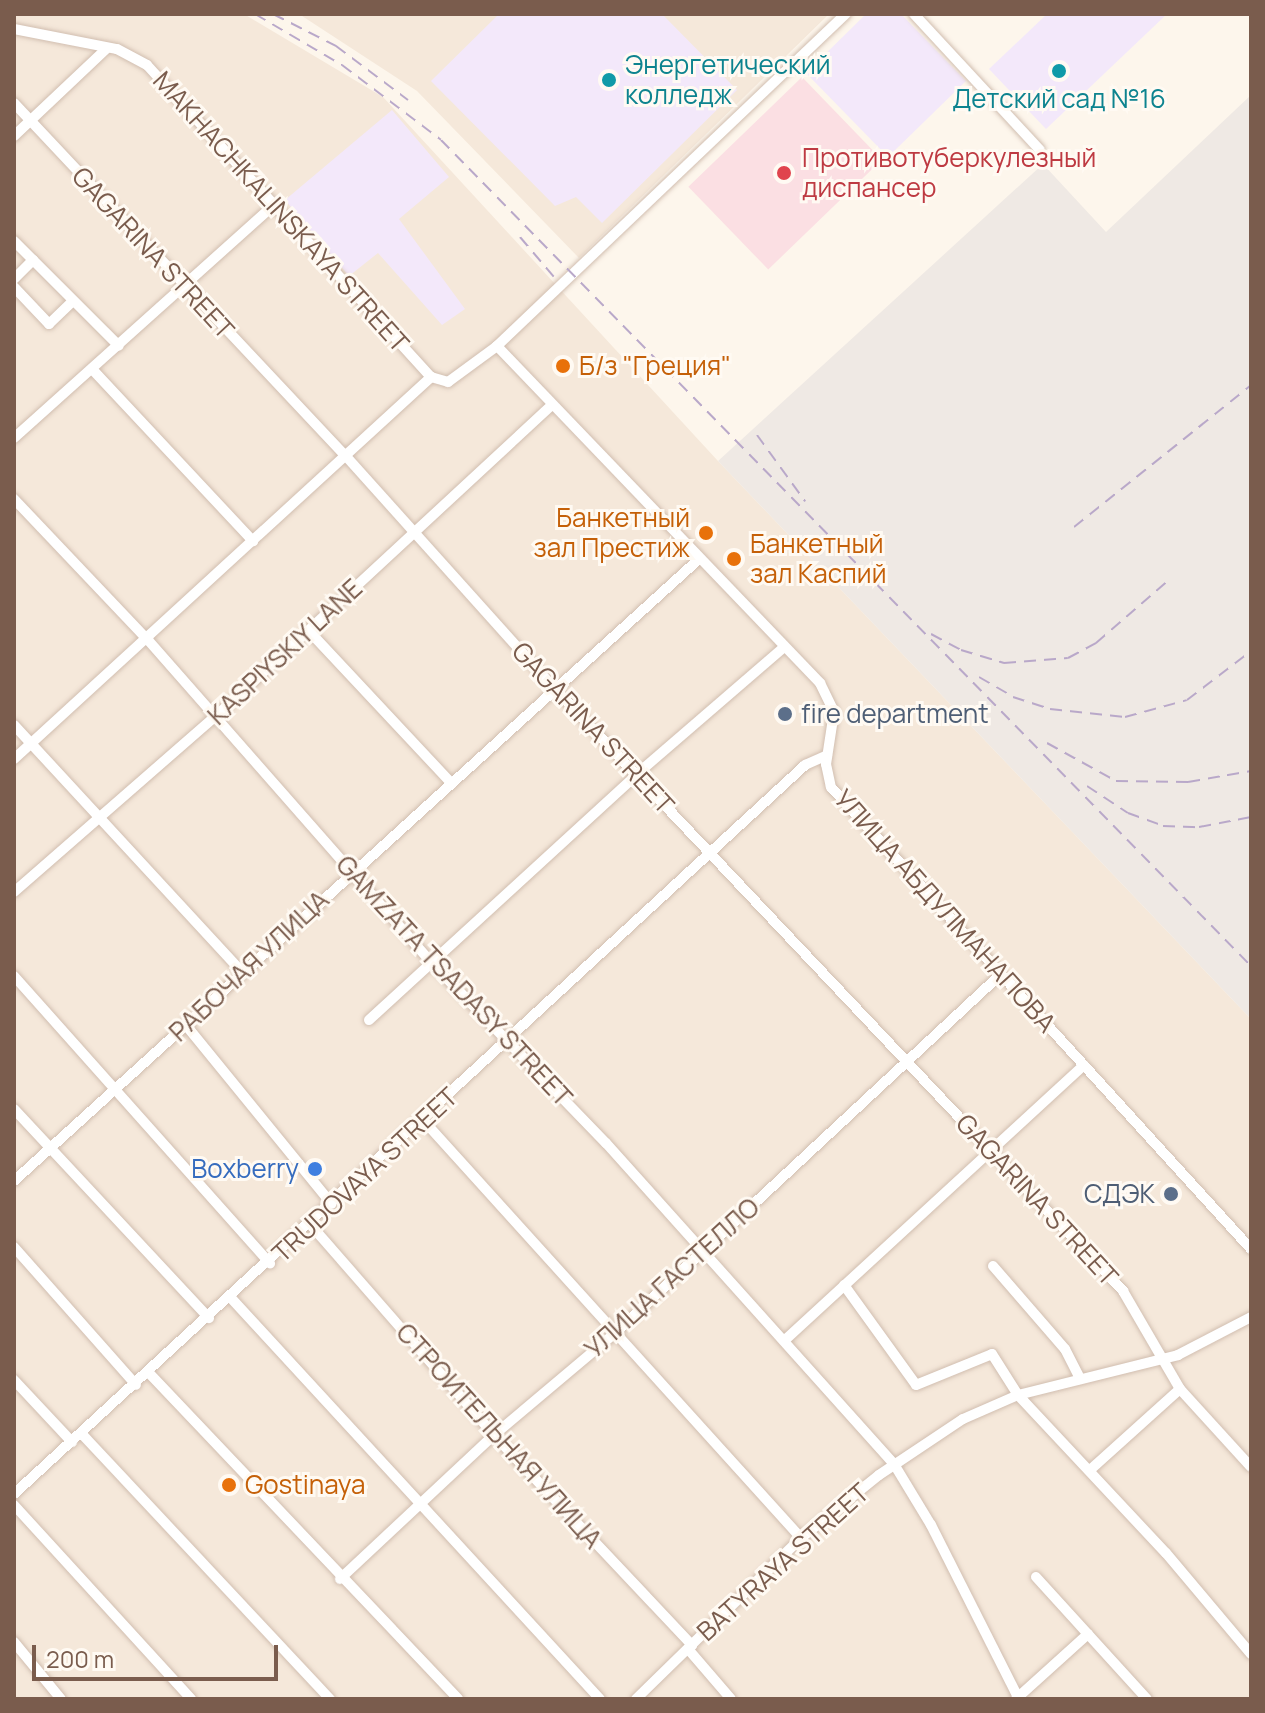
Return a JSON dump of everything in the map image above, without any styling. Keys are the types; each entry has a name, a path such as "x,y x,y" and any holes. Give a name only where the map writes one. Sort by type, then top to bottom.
{"street":[{"path":"14,759 148,640 344,454 431,377 448,382 497,346 846,14"},
{"path":"914,14 1040,150"},
{"name":"MAKHACHKALINSKAYA STREET","path":"14,29 107,48 147,65 431,377"},
{"path":"14,136 107,48"},
{"name":"GAGARINA STREET","path":"14,103 182,287 344,454 555,689 1123,1291 1180,1389 1251,1467"},
{"path":"14,438 274,205"},
{"path":"14,241 119,346"},
{"path":"14,279 33,260"},
{"path":"14,287 49,324 73,301"},
{"name":"УЛИЦА АБДУЛМАНАПОВА","path":"497,346 551,406 820,683 834,712 827,776 840,798 1251,1249"},
{"path":"92,369 253,541"},
{"name":"KASPIYSKIY LANE","path":"14,892 216,716 551,406"},
{"name":"GAMZATA TSADASY STREET","path":"14,499 148,640 431,962 704,1250 894,1464 931,1525 1017,1699"},
{"name":"РАБОЧАЯ УЛИЦА","path":"14,1181 351,871 452,784 699,559"},
{"path":"309,631 452,784"},
{"path":"369,1020 637,774 784,647"},
{"path":"14,725 242,972"},
{"name":"TRUDOVAYA STREET","path":"14,1494 270,1263 805,765 827,755"},
{"name":"УЛИЦА ГАСТЕЛЛО","path":"340,1579 423,1505 494,1435 615,1333 1001,974"},
{"path":"14,976 117,1086 270,1263"},
{"path":"185,1024 332,1204"},
{"path":"785,1340 992,1154 1084,1065"},
{"path":"14,1109 209,1318"},
{"path":"424,1121 801,1538"},
{"name":"СТРОИТЕЛЬНАЯ УЛИЦА","path":"310,1224 494,1435 690,1647 731,1699"},
{"path":"14,1247 136,1385"},
{"path":"993,1266 1065,1349 1079,1377"},
{"path":"844,1285 916,1385 992,1354 1018,1395 1090,1470 1251,1654"},
{"path":"231,1298 600,1699"},
{"name":"BATYRAYA STREET","path":"636,1699 801,1538 894,1464 973,1413 1018,1395 1079,1377 1162,1359 1251,1317"},
{"path":"149,1373 340,1579 458,1699"},
{"path":"14,1380 72,1442"},
{"path":"1090,1470 1180,1389"},
{"path":"81,1433 330,1699"},
{"path":"14,1505 191,1699"},
{"path":"1036,1577 1147,1699"},
{"path":"1017,1699 1088,1634"},
{"path":"14,1642 61,1699"}],"shaded area":[{"path":"14,14 244,14 383,97 718,461 1251,1019 1251,1699 14,1699"},
{"path":"299,14 829,14 579,258 417,91"},
{"path":"499,14 662,14 737,90 602,223 576,197 555,206 431,81"},
{"path":"866,14 901,14 966,81 888,157 806,73"},
{"path":"1047,14 1167,14 1046,129 989,69"},
{"name":"Противотуберкулезный диспансер","path":"802,77 882,160 768,269 688,187"},
{"path":"1251,95 1251,1019 718,461 1043,164 1106,232"},
{"path":"392,110 449,177 399,219 465,309 442,325 378,253 349,276 285,200"}],"railway":[{"path":"255,14 342,65 441,140 1251,966"},
{"path":"273,14 336,46 408,100"},
{"path":"520,237 554,277"},
{"path":"1074,527 1251,385"},
{"path":"757,435 805,501"},
{"path":"931,634 961,650 1004,663 1068,658 1096,643 1171,578"},
{"path":"979,677 1013,697 1050,709 1125,717 1187,700 1251,651"},
{"path":"1047,743 1116,781 1188,782 1251,771"},
{"path":"1087,786 1128,813 1163,826 1199,827 1251,817"}],"place":[{"name":"Детский сад №16","path":"1059,71"},
{"name":"Энергетический колледж","path":"609,80"},
{"name":"Противотуберкулезный диспансер","path":"784,173"},
{"name":"Б/з \"Греция\"","path":"563,366"},
{"name":"Банкетный зал Престиж","path":"706,533"},
{"name":"Банкетный зал Каспий","path":"734,559"},
{"name":"fire department","path":"785,714"},
{"name":"Boxberry","path":"315,1169"},
{"name":"СДЭК","path":"1171,1194"},
{"name":"Gostinaya","path":"229,1485"}]}
